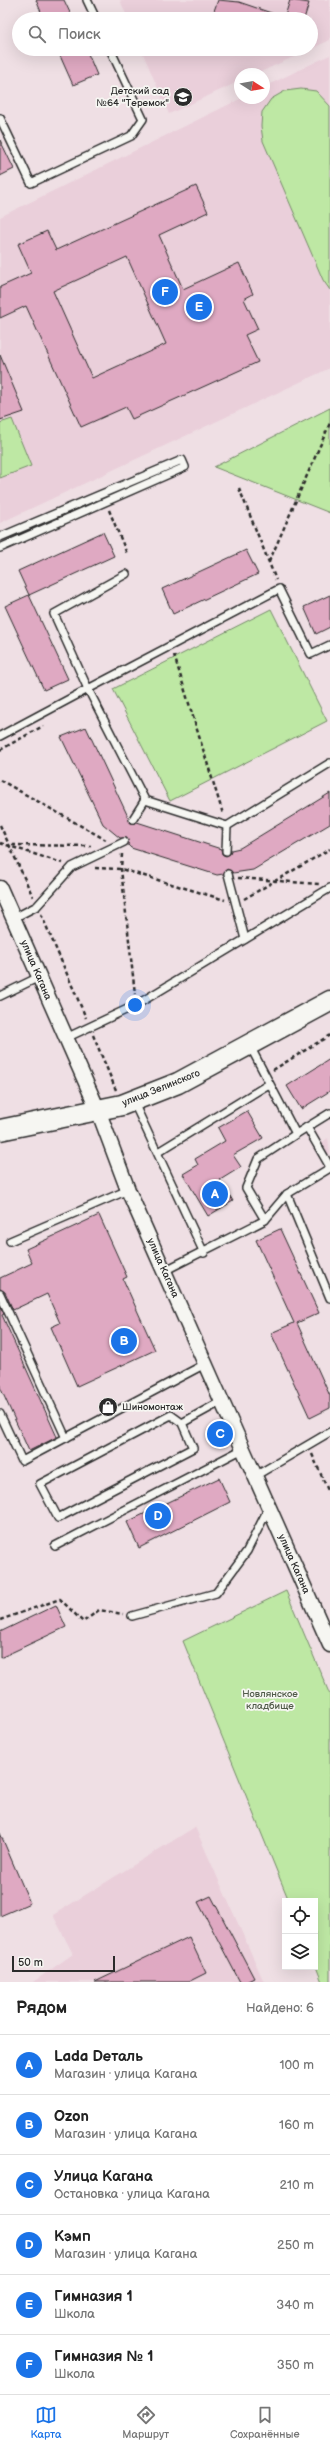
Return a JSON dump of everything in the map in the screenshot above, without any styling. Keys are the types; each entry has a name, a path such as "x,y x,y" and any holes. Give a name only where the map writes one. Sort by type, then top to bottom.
{"street":[{"name":"улица Кагана","path":"1,892 14,918 98,1110 128,1190 330,1646"},
{"name":"улица Зелинского","path":"0,1130 98,1110 127,1102 189,1078 330,1001"}],"lane":[{"path":"87,0 93,12"},
{"path":"0,118 31,184 131,136 143,119 113,56"},
{"path":"0,537 182,460 185,467 0,548"},
{"path":"126,574 54,614 88,689 145,800 227,826 330,763"},
{"path":"0,736 279,590 311,654 330,645"},
{"path":"133,819 145,800"},
{"path":"226,851 227,826"},
{"path":"14,918 37,906 72,867 124,842"},
{"path":"229,876 245,939"},
{"path":"66,1038 136,1005 330,888"},
{"path":"0,996 39,977"},
{"path":"250,1046 264,1076 296,1134"},
{"path":"158,1152 269,1084"},
{"path":"127,1102 158,1152 204,1253"},
{"path":"265,1220 246,1188 258,1160 330,1113"},
{"path":"164,1271 204,1253 265,1220 287,1194 330,1167 307,1127"},
{"path":"10,1241 128,1190"},
{"path":"287,1194 330,1298"},
{"path":"0,1294 66,1438"},
{"path":"0,1414 22,1461 205,1364"},
{"path":"182,1423 222,1401"},
{"path":"171,1415 182,1423 193,1448 58,1518 40,1484 171,1415"},
{"path":"255,1476 330,1432"},
{"path":"55,1546 243,1449"},
{"path":"132,1616 216,1593 247,1551 269,1507"}],"path":[{"path":"269,562 330,423"},
{"path":"239,488 279,590"},
{"path":"105,502 128,554"},
{"path":"172,650 227,826"},
{"path":"0,780 110,843"},
{"path":"0,825 89,1026 127,1102"},
{"path":"124,842 121,870 136,1005"},
{"path":"0,843 9,845 94,846"},
{"path":"121,870 237,904 330,848"},
{"path":"229,876 322,884"},
{"path":"264,1076 330,1035"},
{"path":"308,1445 330,1495"},
{"path":"0,1620 60,1599 83,1622 99,1610 132,1616"}],"shaded area":[{"path":"120,0 330,0 330,40 318,46 318,12 125,12"},
{"path":"330,55 330,368 0,523 0,217 234,102 234,104 270,104 270,84"},
{"name":"Детский сад №64 \"Теремок\"","path":"144,56 296,56 269,68 234,68 234,84 169,114"},
{"path":"328,1138 330,1153 328,1155 320,1144"},
{"path":"195,1827 264,1982 33,1982 73,1954 53,1915"}],"green space":[{"path":"301,89 316,91 330,106 330,290 323,280 263,141 261,126 262,112 268,104 270,104 271,99 285,91"},
{"path":"330,408 330,513 214,467"},
{"path":"12,419 31,466 0,478 0,423"},
{"path":"271,609 327,721 170,801 113,689"},
{"name":"Новлянское кладбище","path":"286,1591 330,1695 330,1982 322,1982 317,1970 318,1898 288,1898 183,1641"}],"building":[{"path":"36,0 64,0 70,12 41,12"},
{"path":"218,0 239,2 268,12 214,12"},
{"path":"290,0 309,3 306,12 286,12"},
{"path":"60,56 89,56 97,75 73,85"},
{"path":"0,140 14,169 0,176"},
{"path":"196,186 208,212 159,235 183,289 239,263 253,294 244,299 258,329 245,335 258,362 132,419 126,407 81,427 26,306 0,318 0,287 31,273 18,244 47,231 56,250","holes":["127,257 166,344 92,378 53,291"]},
{"path":"0,355 24,412 0,420"},
{"path":"103,532 114,556 29,595 18,571"},
{"path":"246,550 258,574 173,614 162,589"},
{"path":"29,595 68,679 44,690 5,606"},
{"path":"330,595 330,627 316,634 304,607"},
{"path":"86,727 131,823 137,822 221,849 222,854 226,856 230,854 231,850 240,848 330,793 330,824 253,870 233,873 227,869 223,874 217,875 131,848 128,845 127,838 120,838 103,824 61,737"},
{"path":"330,1059 330,1091 301,1109 287,1086"},
{"path":"247,1111 263,1138 233,1155 241,1167 220,1180 233,1201 208,1216 183,1174 198,1165 195,1159 225,1141 218,1128"},
{"path":"99,1215 127,1277 123,1279 155,1350 77,1386 51,1327 60,1323 47,1294 13,1310 5,1292 0,1289 0,1278 32,1263 26,1249"},
{"path":"280,1229 319,1313 297,1323 330,1396 330,1408 310,1418 271,1333 294,1323 256,1240"},
{"path":"0,1306 4,1314 2,1315 57,1437 29,1451 0,1387"},
{"path":"219,1478 230,1502 139,1548 127,1522"},
{"path":"56,1605 66,1627 0,1658 0,1632"},
{"path":"0,1833 30,1903 0,1916"},
{"path":"211,1896 254,1978 246,1982 240,1982 198,1902"},
{"path":"189,1937 206,1973 188,1982 95,1982"}],"place":[{"name":"Детский сад №64 \"Теремок\"","path":"183,97"},
{"name":"Гимназия № 1","path":"165,292"},
{"name":"Гимназия 1","path":"199,307"},
{"name":"Lada Dеталь","path":"215,1194"},
{"name":"Ozon","path":"124,1341"},
{"name":"Шиномонтаж","path":"108,1407"},
{"name":"Улица Кагана","path":"220,1434"},
{"name":"Кэмп","path":"158,1516"}]}
